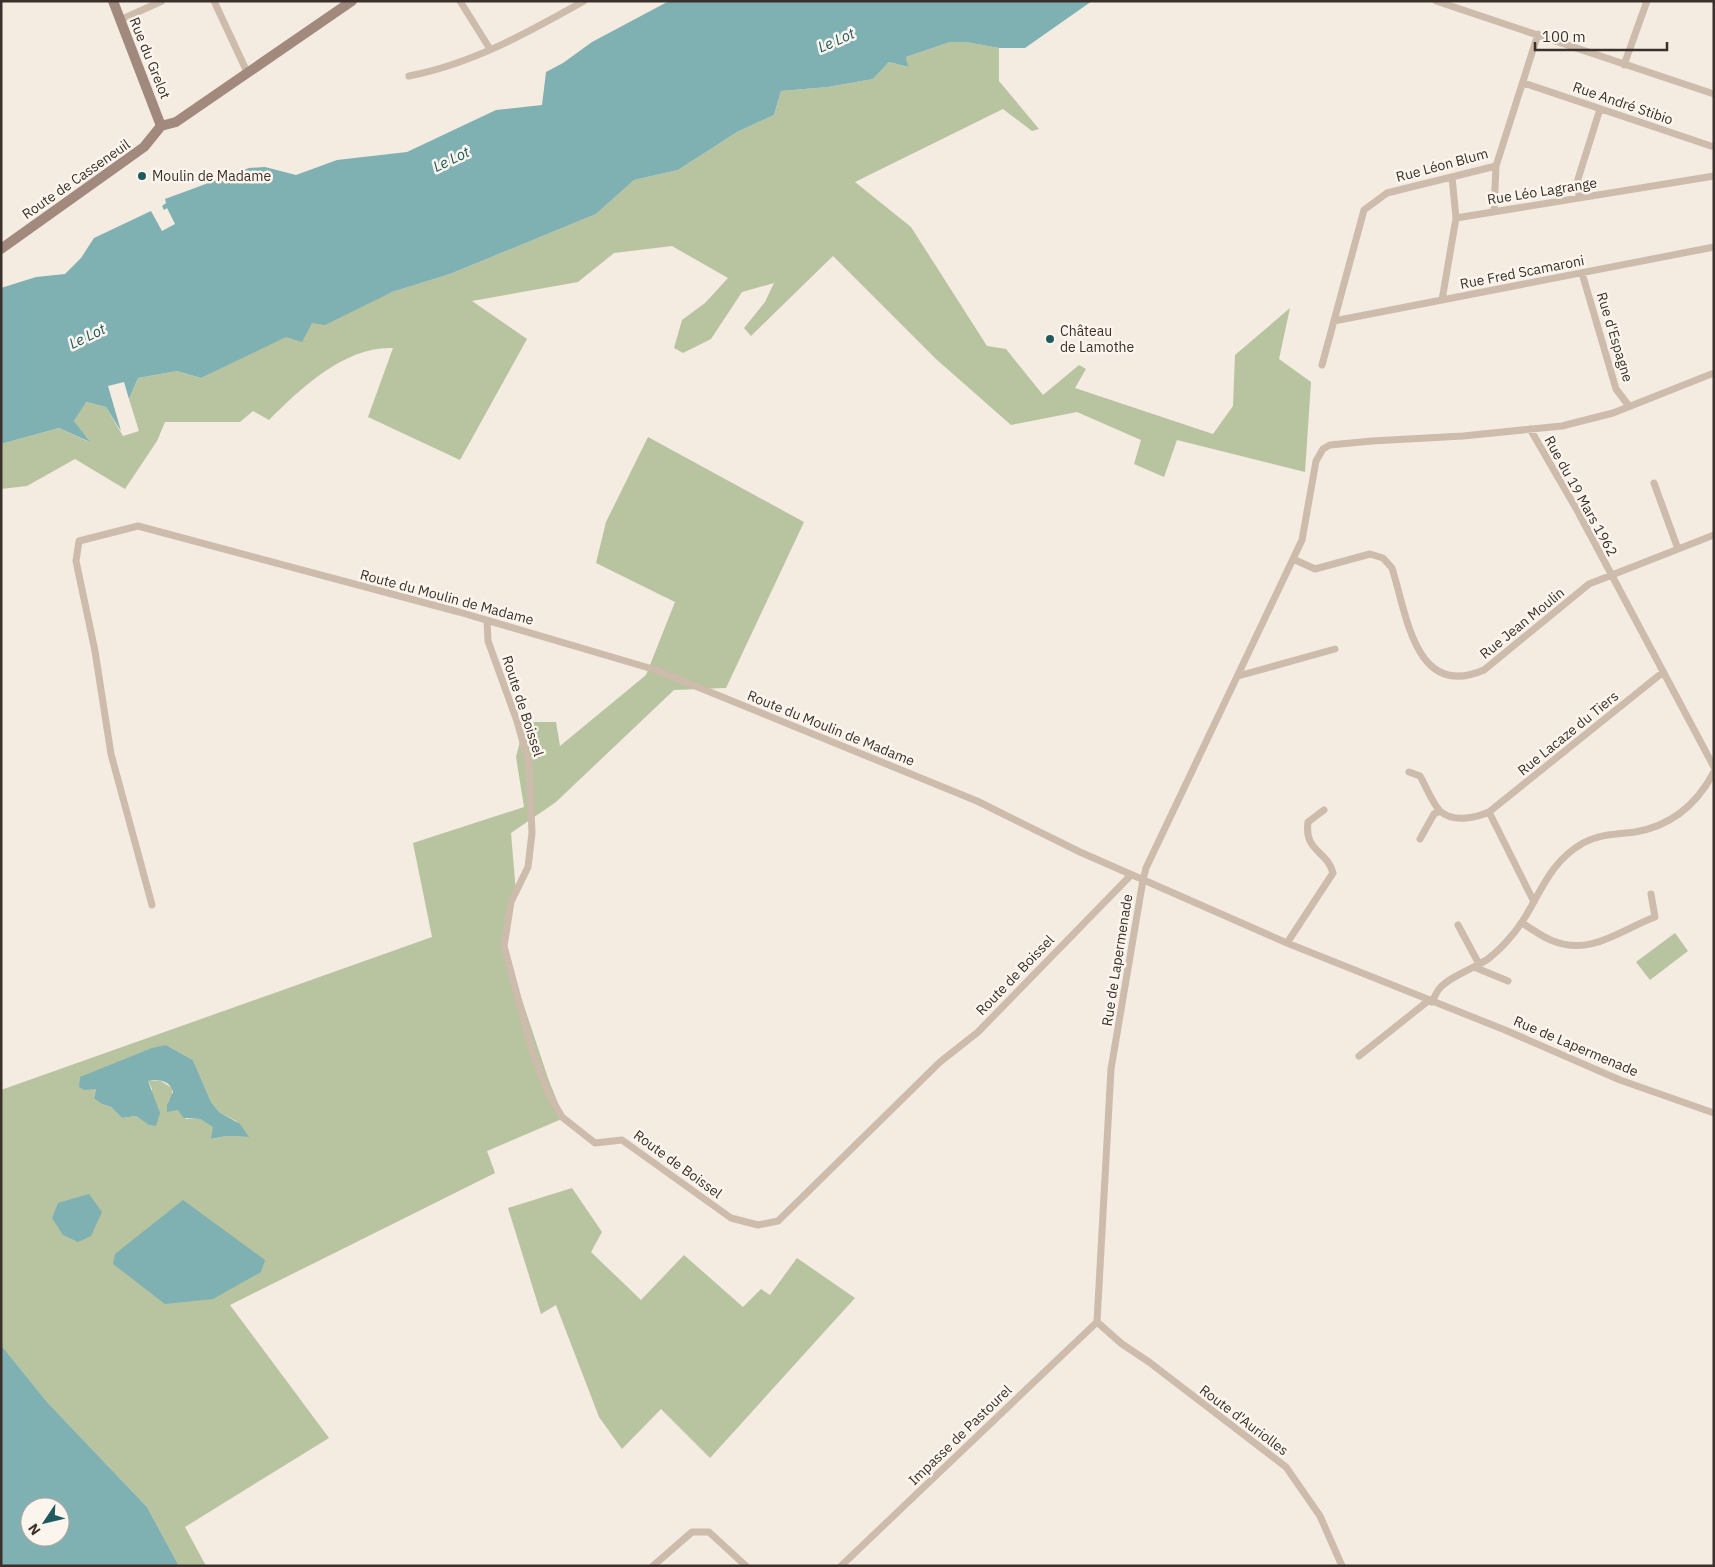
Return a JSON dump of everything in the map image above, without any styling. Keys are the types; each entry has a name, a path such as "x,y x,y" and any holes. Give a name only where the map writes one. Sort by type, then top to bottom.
{"main road":[{"name":"Rue du Grelot","path":"113,1 161,126"},
{"path":"161,126 176,122 352,1"},
{"name":"Route de Casseneuil","path":"1,249 144,147 161,126"}],"street":[{"path":"120,20 162,1"},
{"path":"214,1 248,74"},
{"path":"460,1 490,49"},
{"path":"409,76 436,70 522,36 584,1"},
{"path":"1436,1 1714,94"},
{"path":"1624,65 1647,1"},
{"name":"Rue Léon Blum","path":"1322,364 1364,210 1387,192 1496,166 1524,83 1538,34"},
{"name":"Rue André Stibio","path":"1524,83 1714,147"},
{"path":"1579,197 1578,179 1600,108"},
{"path":"1494,212 1496,166"},
{"name":"Rue Léo Lagrange","path":"1456,218 1714,176"},
{"path":"1442,300 1456,218 1452,177"},
{"name":"Rue Fred Scamaroni","path":"1334,320 1714,247"},
{"name":"Rue d'Espagne","path":"1582,273 1616,389 1629,406"},
{"path":"1142,880 1302,540 1316,461 1323,449 1330,445 1562,426 1590,420 1714,373"},
{"name":"Rue du 19 Mars 1962","path":"1530,429 1611,574"},
{"path":"1654,483 1678,549"},
{"name":"Route du Moulin de Madame","path":"152,905 111,754 95,651 76,560 79,541 138,526 487,620 656,670 977,801 1142,880"},
{"name":"Rue Jean Moulin","path":"1293,559 1315,569 1370,554 1384,558 1392,568 1417,648 1424,661 1436,672 1452,676 1470,676 1484,670 1590,584 1611,574 1714,535"},
{"path":"1611,574 1662,674 1714,767"},
{"name":"Route de Boissel","path":"487,620 488,641 517,721 529,764 532,833 528,867 511,902 504,946 532,1051 548,1093 562,1117 587,1138 595,1143 622,1140 731,1218 758,1226 778,1221 940,1062 978,1032 1131,875"},
{"path":"1238,676 1335,649"},
{"name":"Rue Lacaze du Tiers","path":"1489,812 1662,674"},
{"path":"1409,772 1420,776 1440,811 1458,818 1474,818 1489,812 1534,902"},
{"path":"1359,1056 1430,1002 1440,987 1476,965 1508,941 1522,923 1549,872 1567,855 1583,843 1600,836 1655,828 1672,818 1704,791 1714,772"},
{"path":"1287,943 1334,873 1330,862 1317,852 1306,834 1308,822 1324,810"},
{"path":"1420,840 1434,814 1440,811"},
{"name":"Rue de Lapermenade","path":"1097,1322 1111,1069 1142,880 1287,943 1430,1002 1505,1030 1620,1080 1714,1113"},
{"path":"1522,923 1552,941 1576,947 1594,945 1633,925 1655,917 1651,894"},
{"path":"1458,925 1476,965 1508,981"},
{"name":"Impasse de Pastourel","path":"841,1566 1097,1322"},
{"name":"Route d'Auriolles","path":"1097,1322 1122,1344 1286,1467 1320,1516 1342,1566"},
{"path":"654,1566 692,1532 709,1532 746,1566"}],"green space":[{"path":"950,42 966,42 999,48 999,81 1039,129 1032,131 1003,109 855,182 911,227 987,346 1006,349 1043,395 1079,365 1086,369 1075,388 1213,434 1233,406 1235,355 1290,308 1279,359 1311,382 1305,472 1177,440 1164,477 1134,464 1141,440 1077,412 1011,425 936,359 833,256 751,336 744,328 765,302 774,283 742,292 711,339 683,353 674,348 682,320 705,303 728,278 672,246 614,253 578,282 472,301 527,339 460,460 368,417 393,348 375,349 341,361 325,371 295,395 269,420 253,411 240,422 165,422 157,441 125,489 75,459 27,486 1,489 1,444 59,428 89,442 74,421 85,402 106,407 123,436 139,431 129,399 138,378 177,371 201,378 312,323 392,292 450,274 596,214 634,180 678,170 737,132 774,115 781,91 828,87 873,79 889,62 907,67 906,57"},
{"path":"648,437 804,522 726,688 674,690 556,802 511,833 516,893 502,940 549,1081 564,1118 487,1151 495,1173 230,1305 329,1438 185,1527 206,1566 179,1566 147,1507 47,1402 1,1345 1,1090 432,937 413,843 524,807 516,757 525,722 556,722 560,746 646,675 675,602 596,563 606,522","holes":["166,1045 193,1060 211,1102 219,1112 236,1121 248,1137 226,1136 212,1139 214,1127 200,1119 186,1119 168,1102 172,1096 172,1088 161,1081 148,1081 152,1089 145,1122 136,1116 122,1118 111,1107 102,1104 94,1097 96,1089 93,1089 135,1055"]},
{"path":"1675,933 1688,951 1650,980 1636,962"},
{"path":"572,1188 602,1232 591,1252 641,1300 684,1255 743,1307 761,1289 770,1295 797,1258 855,1298 710,1458 661,1409 622,1449 599,1417 556,1305 541,1314 508,1208"}],"water":[{"name":"Le Lot","path":"669,1 1092,1 1025,48 999,48 966,42 950,42 906,57 908,67 889,62 873,79 828,87 781,91 774,115 737,132 678,170 634,180 596,214 450,274 392,292 325,325 312,323 302,342 286,337 201,378 177,371 138,378 129,399 124,382 108,386 121,431 106,407 86,402 74,421 90,442 59,428 1,444 1,288 36,277 65,274 81,258 94,238 151,211 162,231 175,224 167,208 164,210 162,206 166,203 165,199 249,168 265,167 296,175 337,160 407,152 496,110 542,105 546,72 563,63 592,42"},
{"path":"166,1045 193,1060 211,1102 219,1112 240,1124 249,1137 226,1136 211,1139 213,1127 200,1119 184,1118 177,1110 167,1112 167,1105 173,1092 169,1085 163,1081 148,1081 160,1113 156,1126 149,1125 136,1116 122,1118 111,1107 102,1104 94,1098 96,1089 84,1090 79,1087 80,1077 152,1048"},
{"path":"89,1194 102,1212 91,1236 78,1242 63,1235 52,1218 58,1203"},
{"path":"183,1200 265,1260 261,1272 213,1299 165,1304 113,1264 115,1254"},
{"path":"1,1345 47,1402 147,1507 179,1566 1,1566"}],"place":[{"name":"Moulin de Madame","path":"142,176"},
{"name":"Château de Lamothe","path":"1050,339"}]}
